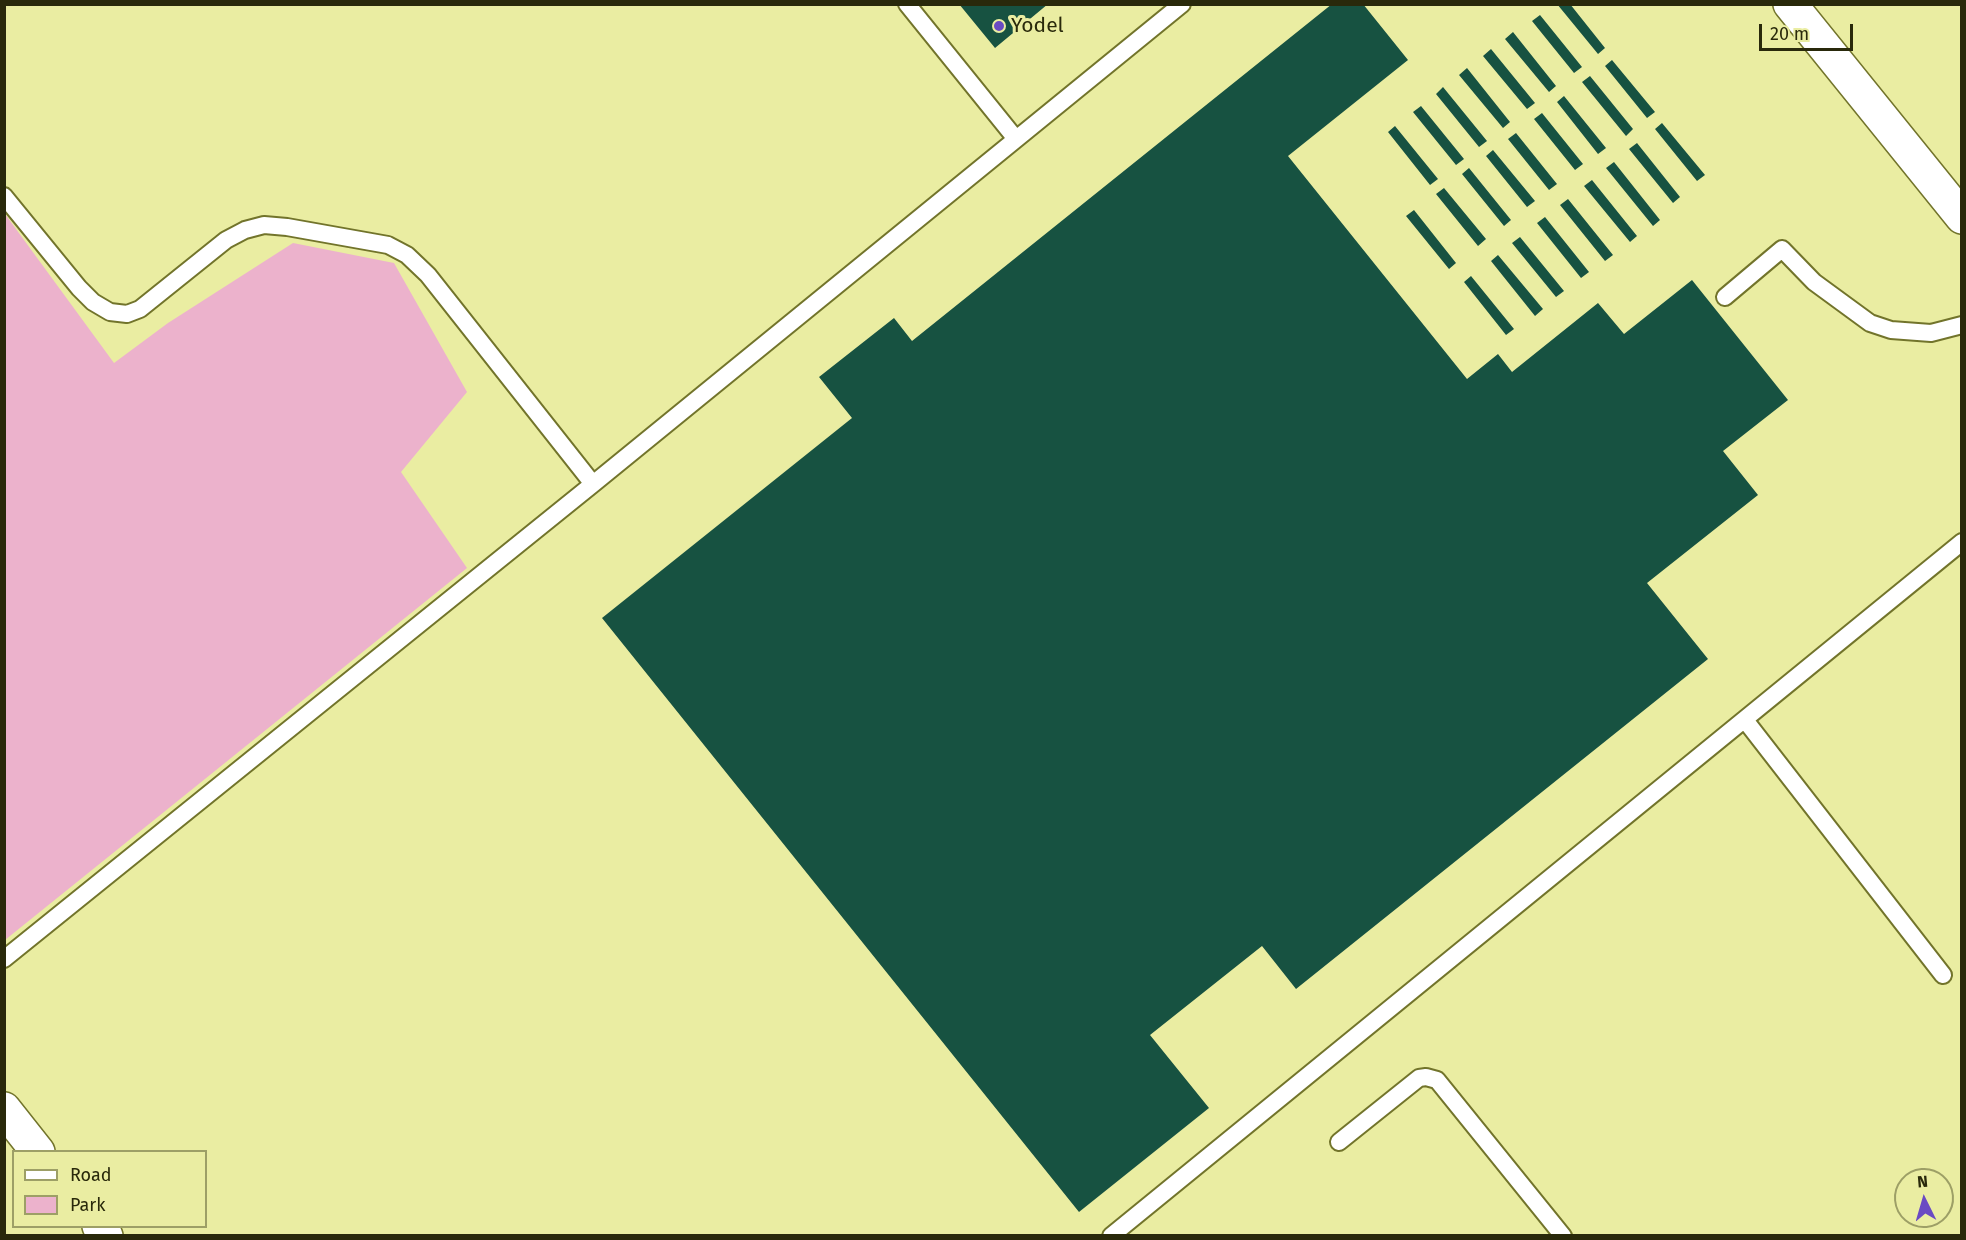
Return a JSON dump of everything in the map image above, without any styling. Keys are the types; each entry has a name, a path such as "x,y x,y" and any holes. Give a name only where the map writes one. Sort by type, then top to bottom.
{"street":[{"path":"1790,4 1962,217"},
{"path":"4,1109 36,1150"}],"lane":[{"path":"907,4 1016,140"},
{"path":"4,959 593,484 1182,4"},
{"path":"4,196 79,288 93,302 110,312 127,314 140,309 226,240 245,230 264,225 388,245 408,255 428,275 593,484"},
{"path":"1725,297 1782,249 1814,282 1870,323 1891,330 1931,333 1962,325"},
{"path":"1111,1236 1598,836 1745,720 1962,542"},
{"path":"1745,720 1943,975"},
{"path":"1340,1142 1419,1078 1437,1080 1563,1236"}],"green space":[{"path":"5,214 114,363 168,323 293,243 394,263 467,392 401,472 467,568 5,940"}],"building":[{"name":"Yodel","path":"959,4 1048,4 995,48"},
{"path":"1332,4 1363,4 1408,60 1288,156 1467,379 1498,354 1512,372 1598,303 1624,334 1692,280 1788,400 1723,451 1758,495 1647,583 1708,659 1296,989 1262,946 1150,1035 1209,1108 1079,1212 602,618 852,418 819,377 894,318 912,341"},
{"path":"1557,4 1570,4 1605,48 1598,54"},
{"path":"1540,15 1582,67 1574,73 1532,21"},
{"path":"1513,32 1556,86 1549,92 1505,39"},
{"path":"1491,49 1535,103 1527,109 1483,56"},
{"path":"1612,60 1655,112 1647,118 1605,66"},
{"path":"1467,68 1510,122 1503,128 1459,75"},
{"path":"1590,76 1633,129 1626,136 1582,82"},
{"path":"1443,87 1487,141 1479,147 1436,94"},
{"path":"1564,96 1606,148 1598,154 1557,102"},
{"path":"1421,106 1464,159 1456,165 1413,112"},
{"path":"1542,113 1583,164 1575,170 1534,119"},
{"path":"1662,123 1705,175 1697,181 1655,129"},
{"path":"1395,126 1438,179 1430,185 1388,132"},
{"path":"1516,133 1557,184 1549,190 1508,139"},
{"path":"1637,143 1680,197 1673,203 1629,149"},
{"path":"1493,150 1535,201 1527,207 1486,156"},
{"path":"1614,162 1660,220 1653,226 1606,168"},
{"path":"1469,168 1511,220 1504,226 1462,174"},
{"path":"1592,180 1637,236 1630,242 1584,186"},
{"path":"1444,188 1486,239 1478,246 1436,194"},
{"path":"1568,199 1613,255 1605,261 1560,205"},
{"path":"1414,210 1456,263 1449,269 1406,216"},
{"path":"1545,217 1589,272 1581,278 1537,223"},
{"path":"1520,237 1564,291 1556,297 1512,243"},
{"path":"1498,255 1543,309 1535,316 1491,261"},
{"path":"1471,276 1514,329 1506,335 1464,282"}],"place":[{"name":"Yodel","path":"999,26"}]}
